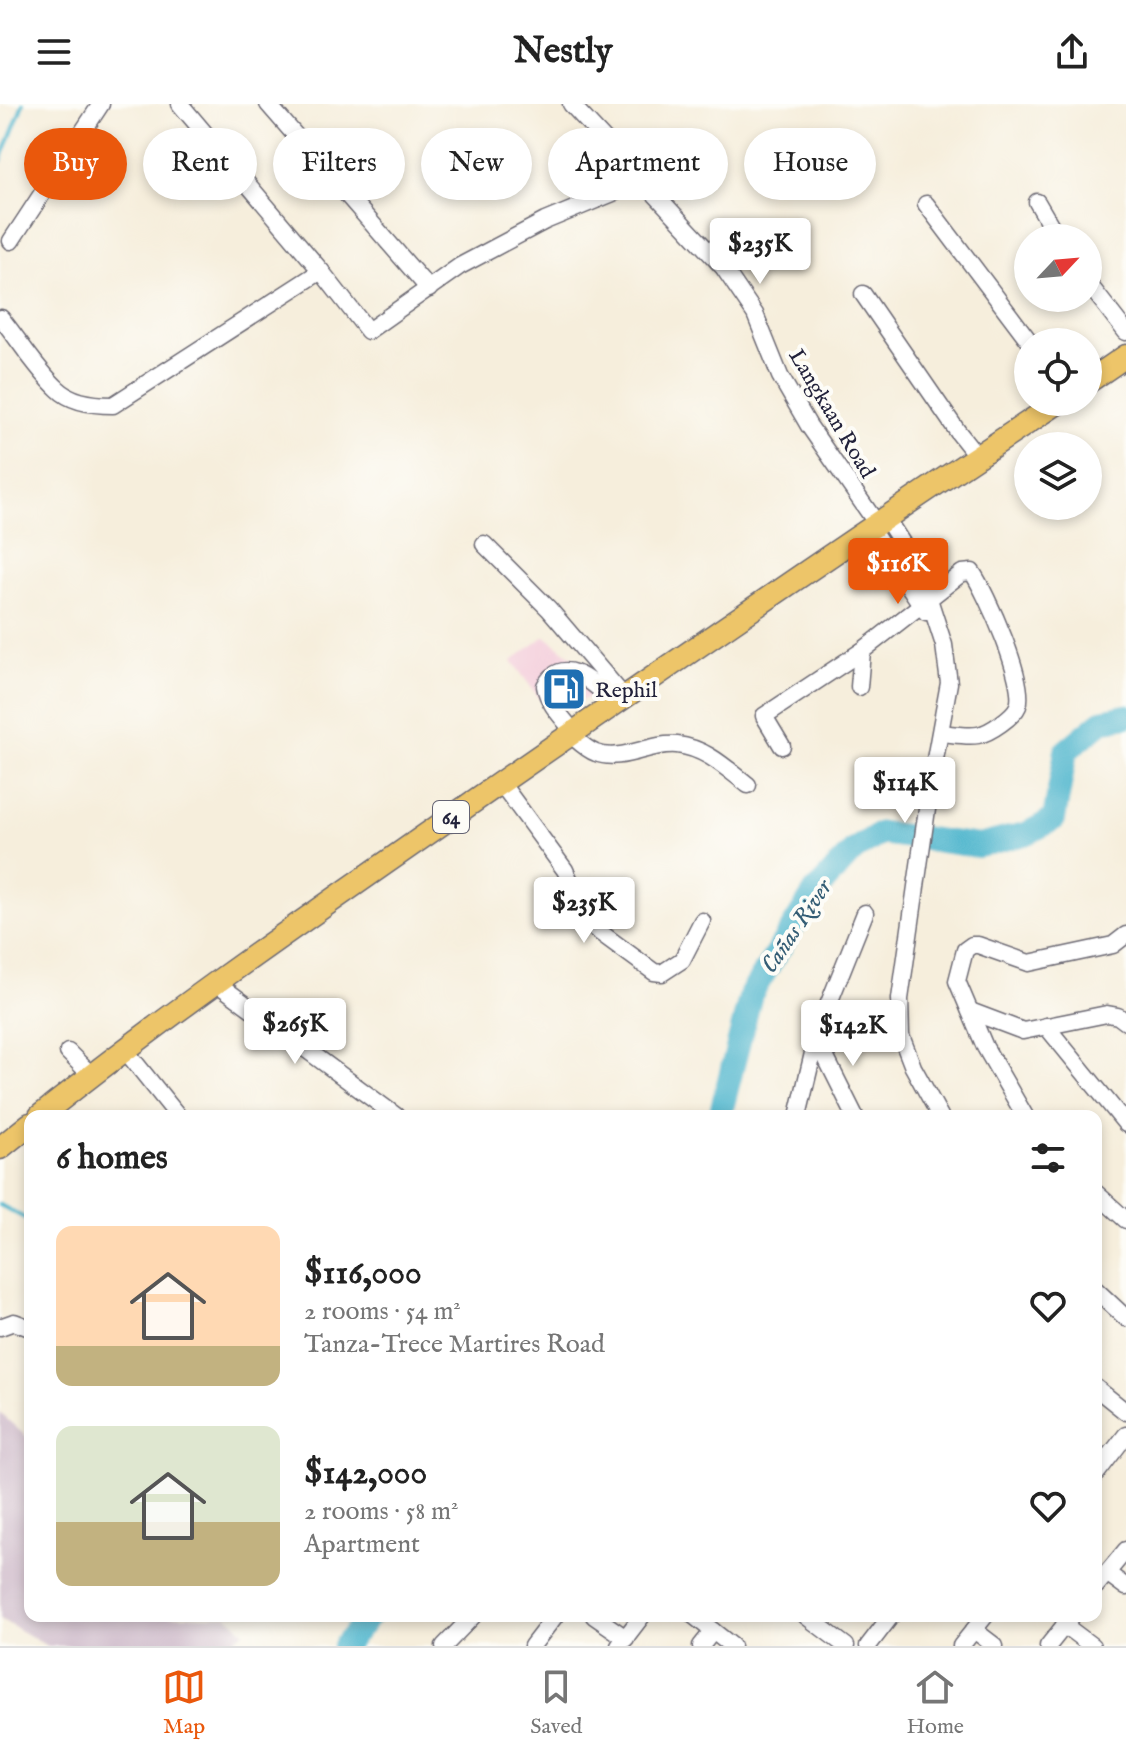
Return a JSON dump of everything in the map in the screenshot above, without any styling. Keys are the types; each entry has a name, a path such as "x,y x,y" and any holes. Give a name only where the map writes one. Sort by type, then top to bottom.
{"main road":[{"path":"1102,372 1126,356"},
{"name":"64","path":"47,1110 125,1050 572,733 1038,416"},
{"path":"0,1148 24,1129"}],"street":[{"path":"11,241 101,104"},
{"path":"180,104 368,331 460,266 545,221 596,200"},
{"path":"268,104 429,289"},
{"name":"Langkaan Road","path":"571,104 593,128"},
{"name":"Langkaan Road","path":"659,200 731,279 755,314 780,376 809,426 877,523"},
{"path":"1037,202 1050,224"},
{"path":"926,204 1019,328"},
{"path":"1,318 59,391 98,405 113,405 321,271"},
{"path":"863,294 977,456"},
{"path":"1102,301 1126,332"},
{"path":"877,523 901,542 911,557 925,602 944,645 949,683 931,781 900,999 901,1036 913,1067 937,1110"},
{"path":"877,523 886,554 925,602"},
{"path":"886,554 901,542"},
{"path":"484,544 549,609 620,700"},
{"path":"782,746 764,716 862,651 962,573 972,572 1006,642 1020,693 1018,708 981,735 941,733"},
{"path":"859,687 862,651"},
{"path":"620,700 578,672 569,670 555,674 545,686 550,703 572,733 598,754 622,755 660,745 678,745 699,750 748,785"},
{"path":"501,783 565,870 590,925 654,972 662,973 682,960 702,921"},
{"path":"799,1110 816,1038 865,913"},
{"path":"1022,1110 985,1047 957,981 965,950 972,945 1029,963 1113,945 1126,935"},
{"path":"218,984 388,1110"},
{"path":"970,1011 1023,1031 1107,1014 1118,1016 1126,1022"},
{"path":"1046,1026 1126,1124"},
{"path":"816,1038 852,1110"},
{"path":"125,1050 173,1110"},
{"path":"68,1052 91,1075"},
{"path":"1102,1198 1124,1214"},
{"path":"1102,1296 1126,1318"},
{"path":"0,1327 14,1322 24,1326"},
{"path":"1102,1393 1126,1412"},
{"path":"1102,1466 1126,1435"},
{"path":"1102,1579 1126,1550"},
{"path":"1107,1573 1126,1587"},
{"path":"444,1646 467,1622"},
{"path":"532,1646 550,1622"},
{"path":"601,1622 623,1642 638,1622"},
{"path":"702,1622 732,1646"},
{"path":"814,1622 846,1646"},
{"path":"868,1646 886,1622"},
{"path":"961,1646 980,1622"},
{"path":"1048,1646 1067,1622"},
{"path":"1069,1622 1092,1646"},
{"path":"974,1630 995,1646"},
{"path":"701,1646 713,1631"}],"shaded area":[{"name":"Rephil","path":"545,636 610,686 552,716 512,661"},
{"path":"0,1413 24,1435 24,1622 234,1622 245,1632 224,1646 47,1646 0,1619"}],"waterway":[{"path":"0,163 23,104"},
{"name":"Cañas River","path":"722,1110 751,994 815,892 854,850 881,833 979,846 1028,833 1054,819 1066,751 1102,721 1126,716"},
{"path":"0,1205 24,1218"},
{"name":"Cañas River","path":"344,1646 364,1622"}],"place":[{"name":"Rephil","path":"564,689"}]}
